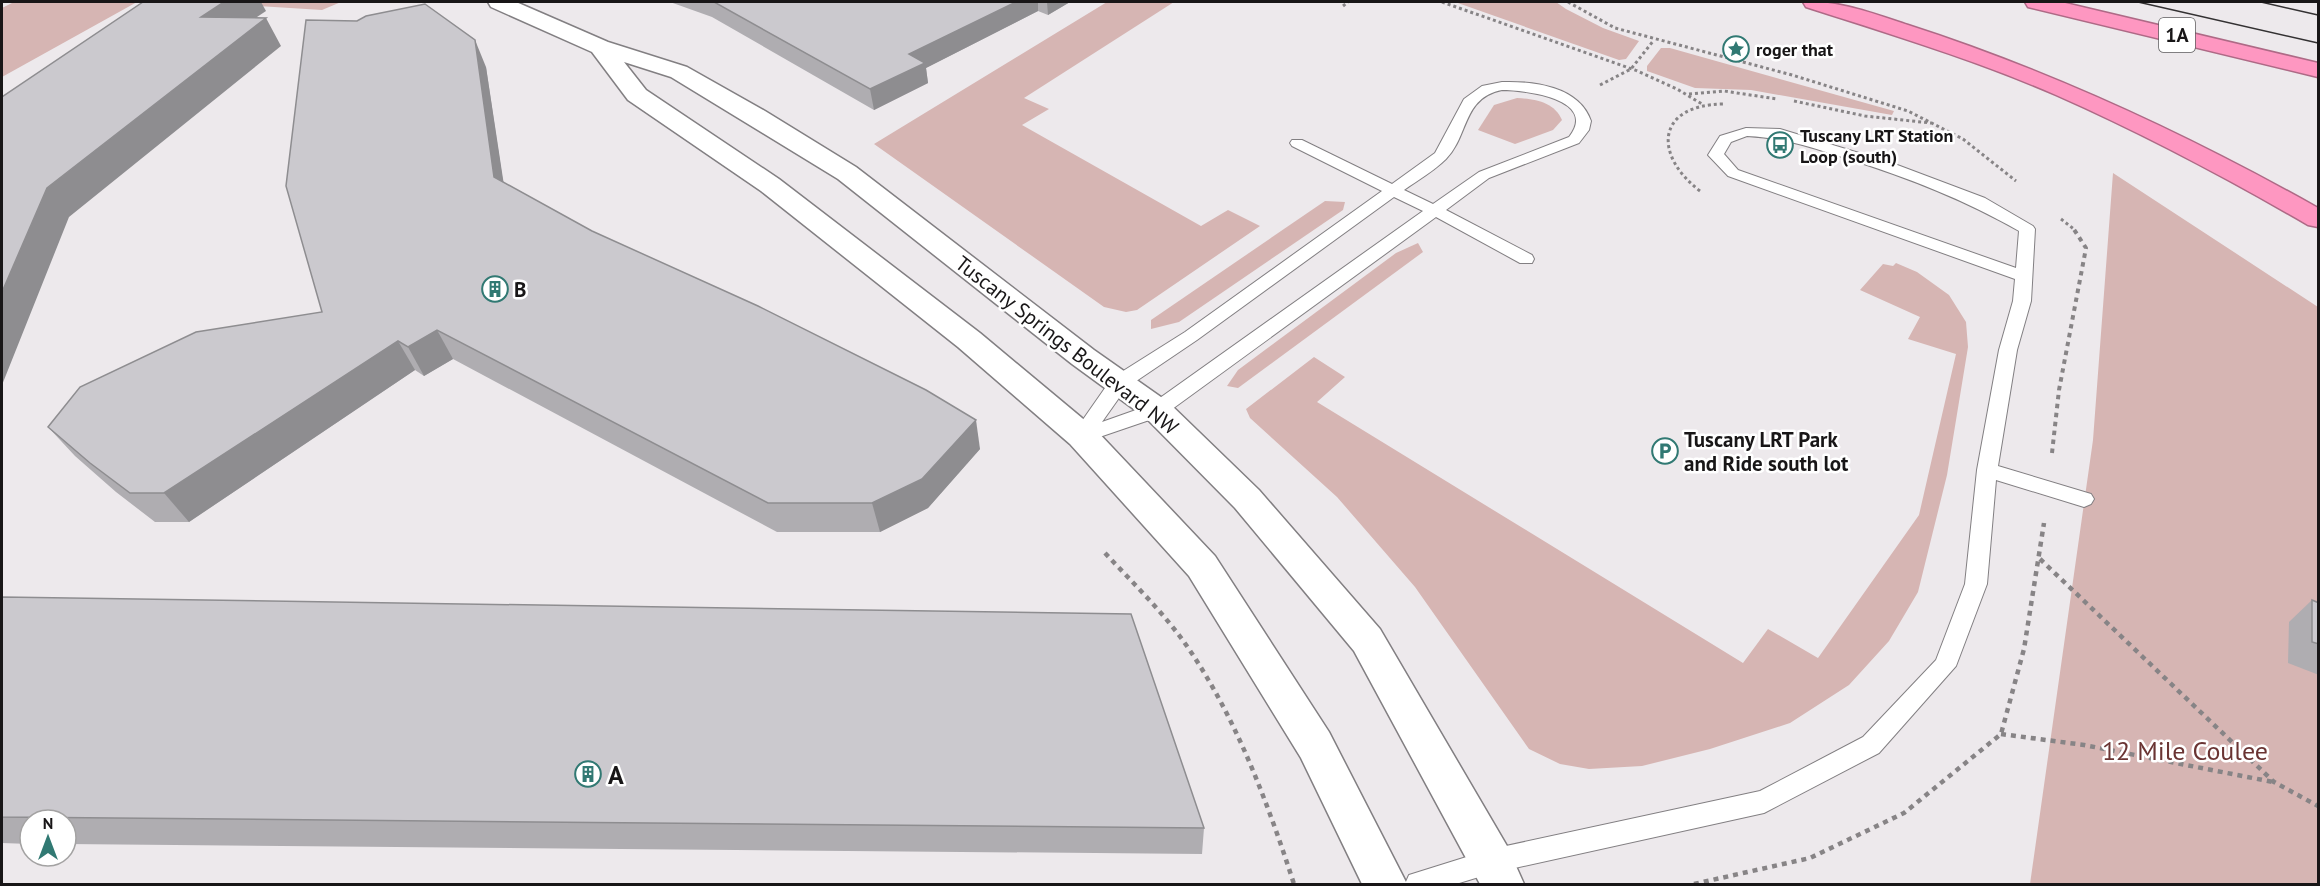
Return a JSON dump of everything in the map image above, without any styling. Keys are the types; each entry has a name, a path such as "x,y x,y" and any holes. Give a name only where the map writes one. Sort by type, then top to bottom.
{"highway":[{"path":"1814,2 1931,40 2064,90 2244,177 2319,219"},
{"name":"1A","path":"2036,2 2319,69"}],"street":[{"name":"Tuscany Springs Boulevard NW","path":"499,2 600,47 679,72 847,173 1157,410 1247,499 1367,640 1497,873"},
{"name":"Tuscany Springs Boulevard NW","path":"600,47 637,95 778,192 969,340 1082,436 1202,566 1315,745 1385,885"}],"lane":[{"path":"1517,86 1550,91 1575,105 1582,114 1585,123 1582,132 1574,140 1484,175 1157,410 1082,436 1119,383 1191,336 1441,156 1469,102 1487,89 1517,86"},
{"path":"1418,885 1497,873 1764,802 1871,745 1945,666 1976,584 1987,470 2008,350 2022,301 2027,229 1979,201 1887,166 1780,133 1746,132 1725,139 1716,155 1733,172 2023,276"},
{"path":"1297,143 1526,259"},
{"path":"1987,470 2084,499"}],"path":[{"path":"1343,6 1348,2"},
{"path":"1442,2 1493,17 1631,69 1689,94 1702,104"},
{"path":"1568,2 1615,28 1792,75 1908,111 1936,123 1963,139 2023,188"},
{"path":"1600,85 1631,69 1654,40"},
{"path":"1689,94 1724,91 1779,99"},
{"path":"1790,101 1865,116 1936,123"},
{"path":"1694,885 1810,858 1904,813 2001,734 2024,650 2040,558 2059,390 2086,248 2076,230 2058,217"},
{"path":"1105,553 1146,596 1191,653 1233,731 1294,885"},
{"path":"2040,558 2274,782 2319,806"},
{"path":"2001,734 2084,745 2274,782"}],"green space":[{"path":"14,2 137,2 2,77 2,8"},
{"path":"193,2 341,2 322,10"},
{"path":"1107,2 1174,2 1024,98 1049,109 1022,125 1201,226 1228,210 1260,226 1137,310 1126,312 1104,307 874,144"},
{"path":"1455,2 1556,2 1603,28 1639,41 1626,59 1619,60"},
{"path":"1661,48 1670,48 1894,111 1892,115 1751,90 1695,88 1647,71 1647,66"},
{"path":"1517,98 1531,99 1549,105 1562,120 1553,130 1515,144 1478,130 1494,105"},
{"name":"12 Mile Coulee","path":"2113,173 2318,307 2318,884 2030,884 2093,440"},
{"path":"1325,201 1345,202 1343,210 1179,322 1151,329 1151,320"},
{"path":"1418,243 1423,252 1238,388 1227,386 1238,370 1396,253"},
{"path":"1896,263 1917,272 1949,295 1966,322 1968,347 1947,475 1918,592 1889,641 1849,685 1790,723 1710,749 1642,766 1589,769 1560,764 1529,749 1415,587 1337,497 1250,418 1246,409 1314,357 1345,377 1317,402 1743,663 1768,629 1818,658 1919,515 1956,354 1908,339 1920,317 1860,290 1883,264 1893,266"}],"building":[{"path":"143,2 224,2 201,17 266,18 47,188 2,292 2,97"},
{"path":"714,2 1016,2 909,54 925,63 870,89"},
{"name":"B","path":"425,4 475,40 494,177 592,231 758,306 926,390 976,420 922,479 872,503 768,503 437,330 408,347 398,341 164,493 130,493 90,463 48,427 80,387 196,332 322,312 286,186 306,20 357,21 366,16"},
{"name":"A","path":"2,597 1131,614 1204,828 78,818 78,808 18,808 18,817 2,817"},
{"path":"2312,600 2319,603 2319,644 2312,642"}],"tram line":[{"path":"2138,2 2318,43"},
{"path":"2261,2 2318,15"}],"place":[{"name":"roger that","path":"1736,49"},
{"name":"Tuscany LRT Station Loop (south)","path":"1780,145"},
{"name":"B","path":"495,289"},
{"name":"Tuscany LRT Park and Ride south lot","path":"1665,451"},
{"name":"A","path":"588,774"}]}
